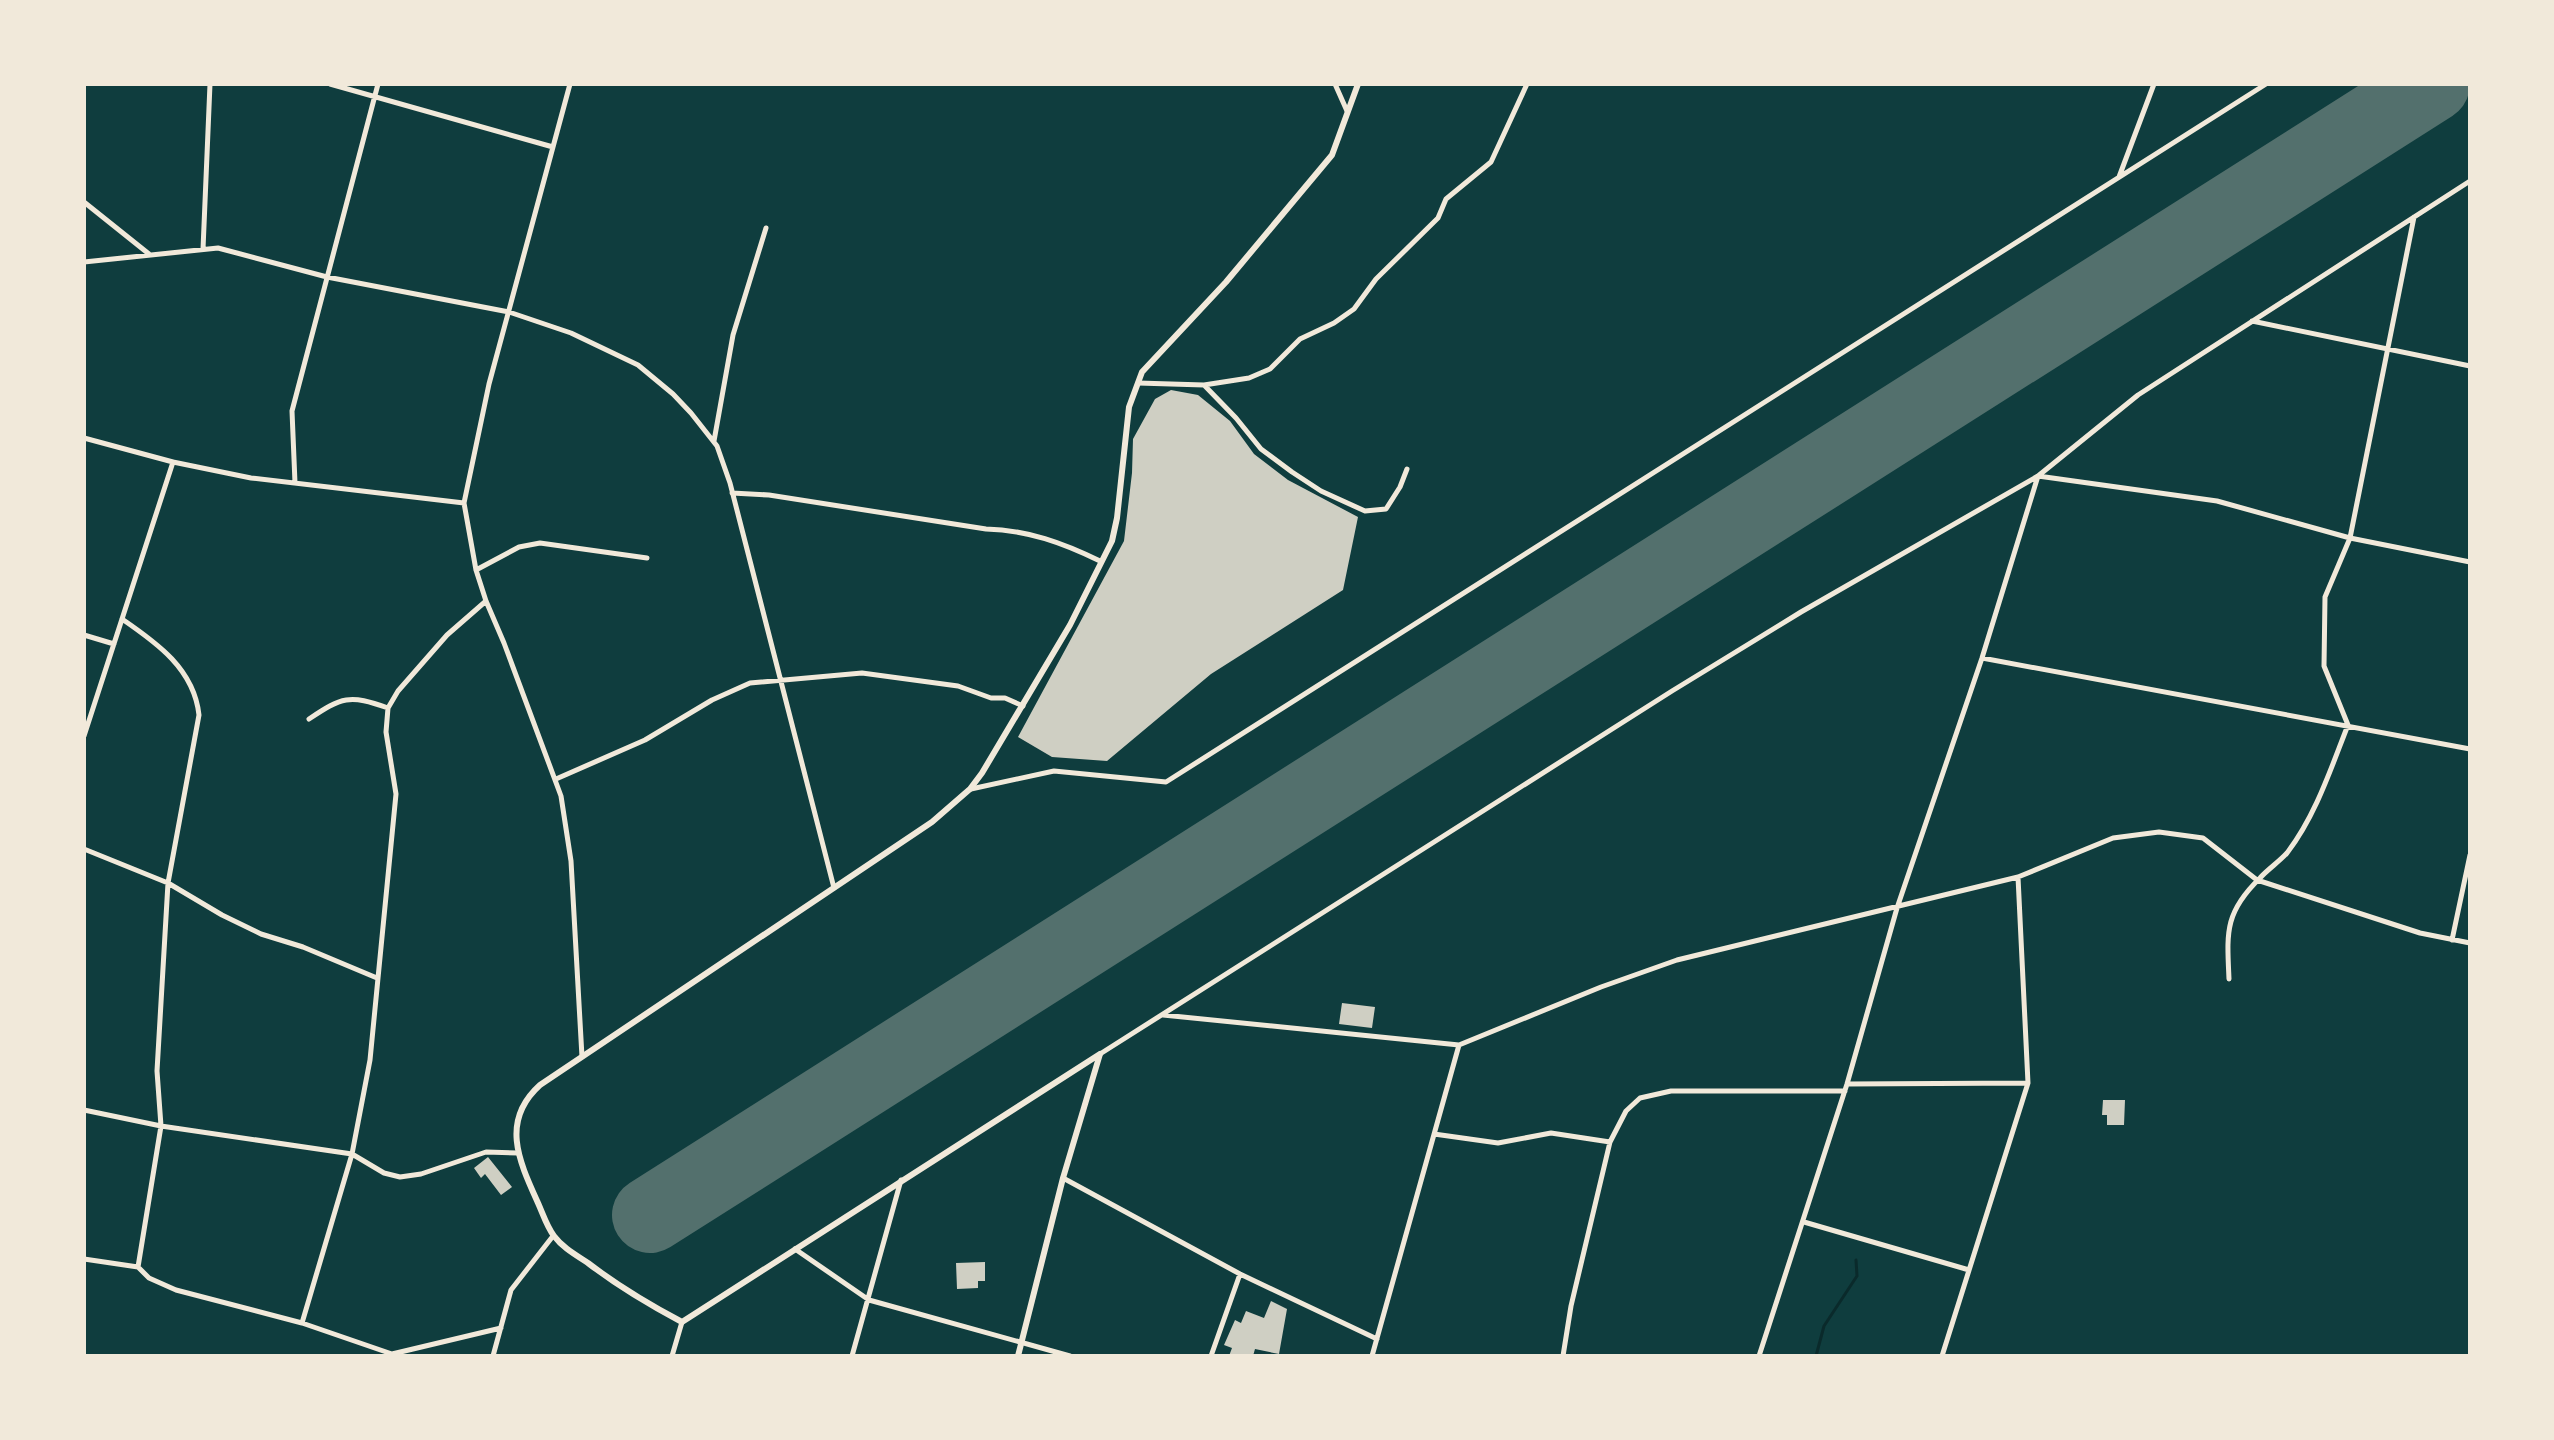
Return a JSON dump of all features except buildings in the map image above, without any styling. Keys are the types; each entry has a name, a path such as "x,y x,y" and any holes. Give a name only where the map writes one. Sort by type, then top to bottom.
{"street":[{"path":"203,249 210,84"},
{"path":"330,84 553,147"},
{"path":"295,483 292,411 378,84"},
{"path":"570,84 489,384 464,503 476,570 486,601 561,796 571,861 582,1057"},
{"path":"1335,84 1348,112"},
{"path":"682,1322 636,1298 553,1236 518,1153 517,1120 526,1100 540,1085 932,822 970,789 1024,706 1070,625 1112,541 1129,407 1142,372 1226,282 1332,155 1358,84"},
{"path":"1137,383 1204,385 1249,378 1270,369 1300,339 1334,323 1354,309 1376,279 1438,218 1446,199 1491,162 1527,84"},
{"path":"2118,179 2154,84"},
{"path":"970,789 1054,771 1166,782 2266,84"},
{"path":"672,1356 682,1322 901,1179 1685,683 1801,612 2038,476 2138,395 2470,181"},
{"path":"84,202 150,255"},
{"path":"2229,979 2227,932 2236,908 2257,880 2286,853 2316,805 2348,725 2324,666 2325,597 2350,538 2414,217"},
{"path":"714,442 733,335 766,228"},
{"path":"84,262 218,248 327,277 509,312 571,333 638,365 673,394 714,442 732,493 834,888"},
{"path":"2252,321 2470,366"},
{"path":"1204,385 1261,449 1321,491 1365,511 1386,509 1407,469"},
{"path":"84,438 173,462 251,478 464,503"},
{"path":"84,736 173,462"},
{"path":"2038,476 2217,501 2350,538 2470,562"},
{"path":"1759,1356 1846,1088 1897,908 1982,658 2038,476"},
{"path":"732,493 769,495 986,529 1012,530 1059,541 1100,561"},
{"path":"476,570 519,547 540,543 647,558"},
{"path":"302,1323 352,1154 370,1060 396,794 386,732 388,708 398,691 447,635 486,601"},
{"path":"122,619 167,652 183,670 197,697 199,715 168,883 157,1071 161,1126 138,1267"},
{"path":"84,635 114,644"},
{"path":"1982,658 2470,749"},
{"path":"556,779 645,740 712,700 750,683 862,673 958,686 1024,706"},
{"path":"309,719 336,701 363,699 388,708"},
{"path":"1161,1015 1459,1045 1601,987 1677,960 2018,877 2113,838 2159,832 2203,838 2257,880 2420,933 2470,943"},
{"path":"84,849 168,883 261,934 303,947 377,978"},
{"path":"2452,940 2470,855"},
{"path":"1942,1356 2028,1083 2018,877"},
{"path":"1372,1356 1459,1045"},
{"path":"1018,1356 1063,1178 1100,1054"},
{"path":"1563,1356 1571,1306 1610,1142 1626,1111 1640,1098 1671,1091 2028,1083"},
{"path":"84,1110 161,1126 352,1154 384,1173 400,1177 421,1174 486,1152 518,1153"},
{"path":"1434,1134 1498,1143 1551,1133 1610,1142"},
{"path":"1063,1178 1240,1274 1377,1339"},
{"path":"852,1356 901,1179"},
{"path":"1804,1222 1969,1270"},
{"path":"493,1356 511,1290 553,1236"},
{"path":"795,1249 869,1300 1070,1356"},
{"path":"84,1259 138,1267 149,1278 176,1290 302,1323 392,1354 501,1328"},
{"path":"1211,1356 1240,1274"}],"waterway":[{"path":"1816,1356 1824,1326 1857,1276 1856,1260"}],"runway":[{"path":"650,1215 2432,84"}]}
